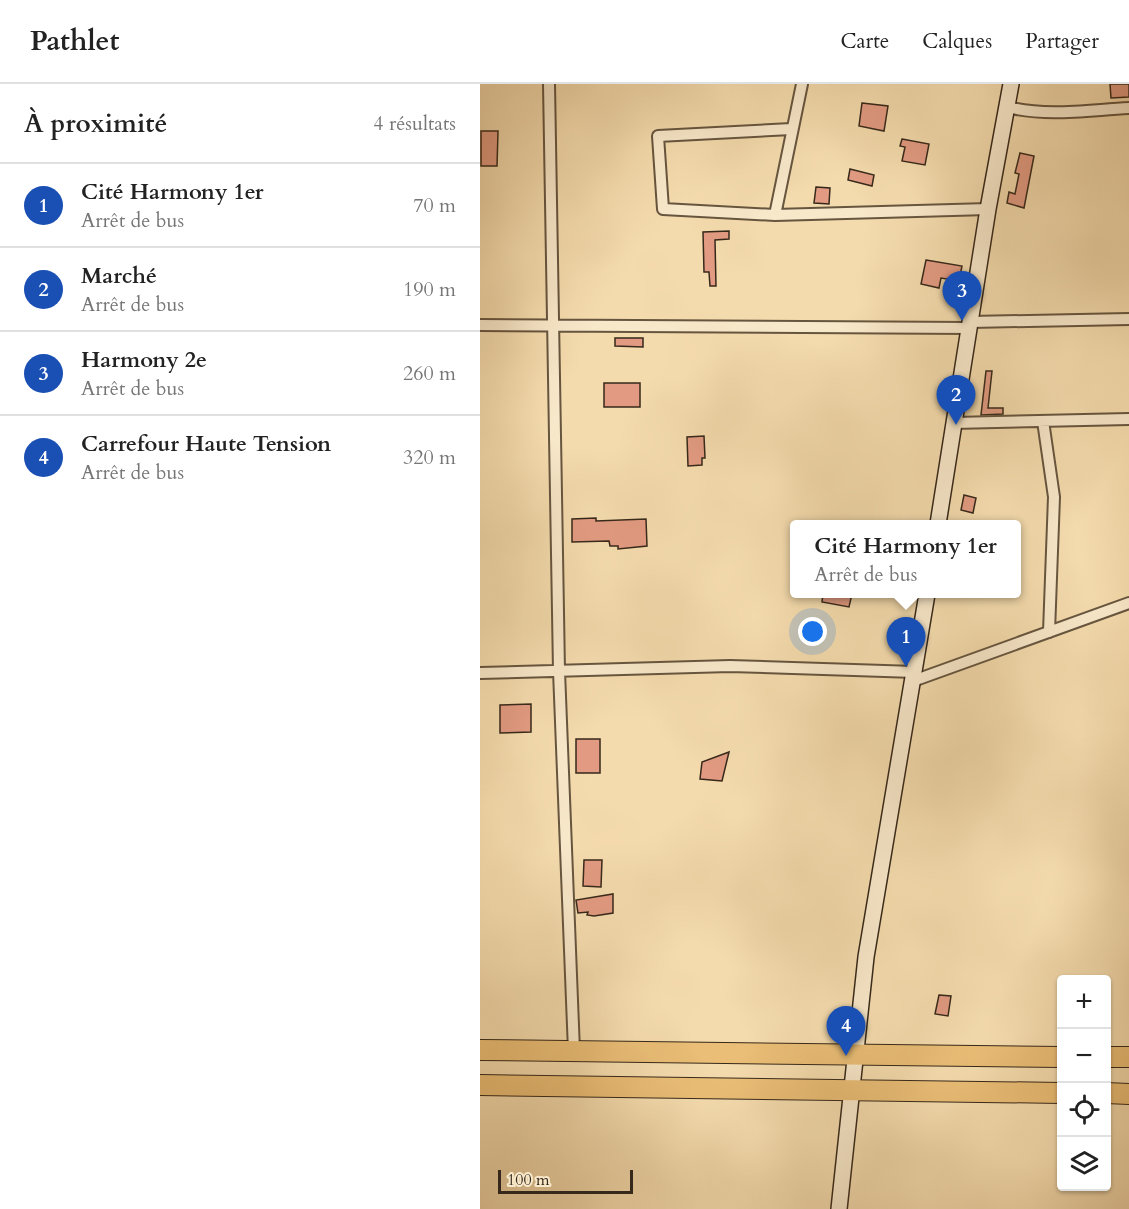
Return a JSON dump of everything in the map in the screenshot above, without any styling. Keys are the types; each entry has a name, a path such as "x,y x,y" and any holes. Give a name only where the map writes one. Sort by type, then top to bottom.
{"highway":[{"path":"480,1050 1057,1057"},
{"path":"1111,1057 1129,1057"},
{"path":"480,1085 1057,1093"},
{"path":"1111,1094 1129,1094"}],"street":[{"path":"549,84 560,670 574,1051"},
{"path":"775,215 790,129 802,84"},
{"path":"939,520 988,209 1011,84"},
{"path":"1007,107 1024,111 1061,113 1129,108"},
{"path":"790,129 658,136 663,209 775,215 988,209"},
{"path":"480,325 970,325 1129,319"},
{"path":"953,423 1129,419"},
{"path":"1043,421 1054,497 1049,632"},
{"path":"839,1209 866,957 926,598"},
{"path":"480,673 730,666 914,677 1129,603"}],"building":[{"path":"1110,84 1129,84 1129,97 1111,98"},
{"path":"862,103 888,106 884,131 859,126"},
{"path":"481,131 498,131 497,166 481,166"},
{"path":"902,139 929,144 925,165 902,161 905,147 900,146"},
{"path":"1020,153 1034,156 1024,208 1007,203 1009,192 1015,194 1019,174 1015,173"},
{"path":"850,169 874,175 872,186 848,180"},
{"path":"816,187 830,188 829,204 814,203"},
{"path":"729,231 729,239 715,240 716,286 710,286 709,272 704,272 703,232"},
{"path":"926,260 962,266 959,281 941,278 939,288 921,284"},
{"path":"615,338 643,338 643,347 615,346"},
{"path":"986,371 992,371 988,408 1003,408 1003,414 981,415"},
{"path":"604,383 640,383 640,407 604,407"},
{"path":"704,436 705,458 702,458 702,465 688,466 687,437"},
{"path":"964,495 976,498 973,513 961,510"},
{"path":"596,518 596,521 646,519 647,546 618,549 618,546 610,546 609,541 572,542 572,519"},
{"path":"822,598 851,598 849,607 822,602"},
{"path":"531,704 531,732 500,733 500,705"},
{"path":"576,739 600,739 600,773 576,773"},
{"path":"729,752 722,781 700,779 702,762"},
{"path":"584,860 602,860 601,887 583,886"},
{"path":"613,894 613,913 594,916 587,915 588,912 578,913 576,900"},
{"path":"939,995 951,996 948,1016 935,1014"}],"place":[{"name":"Harmony 2e","path":"962,321"},
{"name":"Marché","path":"956,425"},
{"name":"Cité Harmony 1er","path":"906,667"},
{"name":"Carrefour Haute Tension","path":"846,1056"}]}
